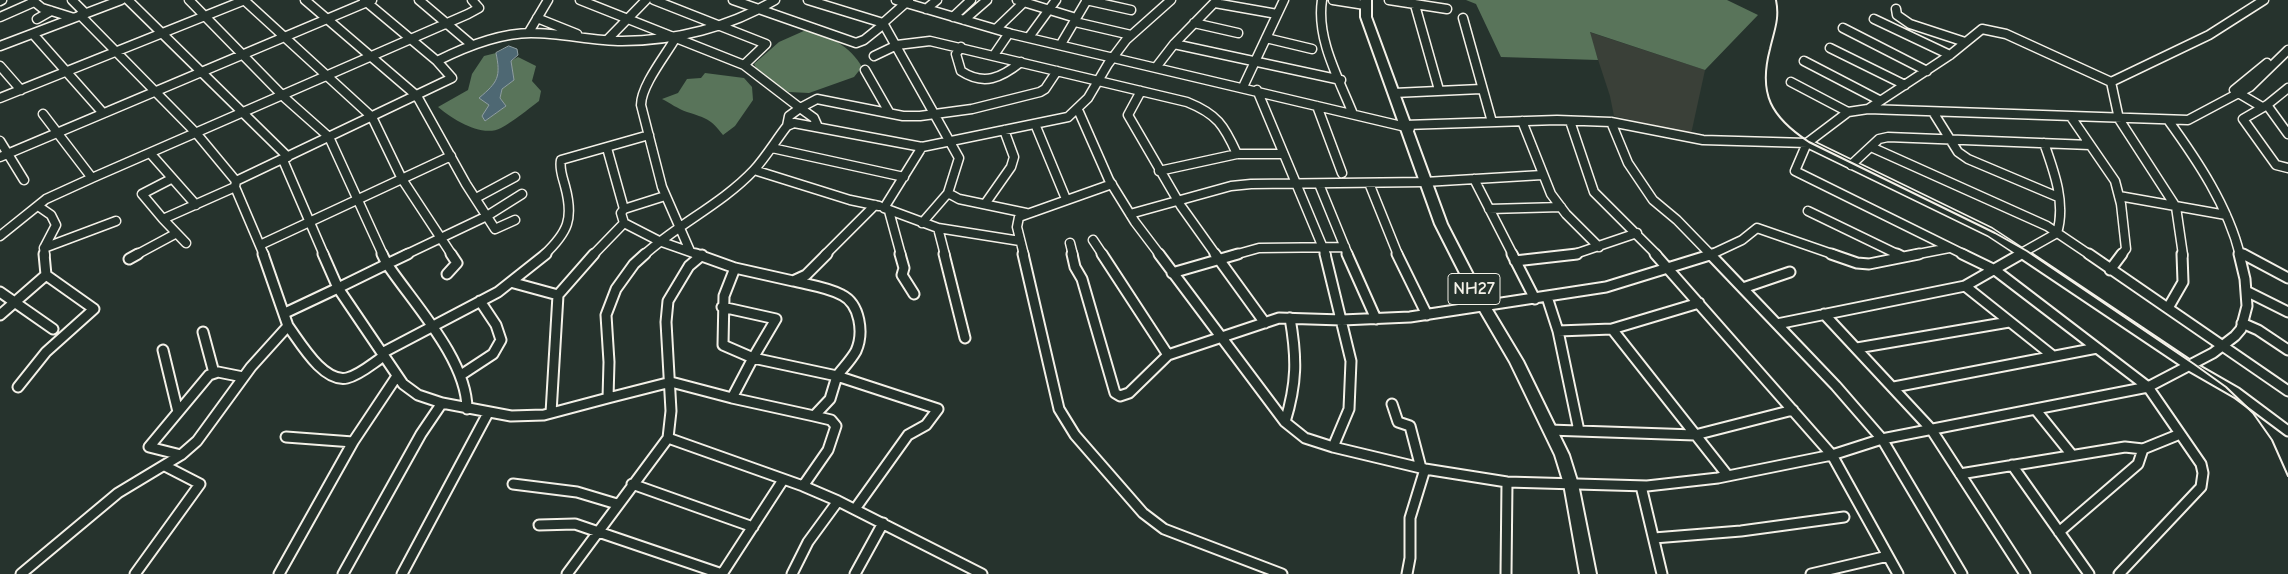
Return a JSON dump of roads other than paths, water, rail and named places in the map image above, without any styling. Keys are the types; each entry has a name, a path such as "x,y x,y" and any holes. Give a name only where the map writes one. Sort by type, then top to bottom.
{"highway":[{"name":"NH27","path":"1365,3 1366,17 1441,224 1483,306 1516,361 1562,455 1571,484 1588,574"}],"street":[{"path":"72,0 80,16 197,134 236,184 260,244 288,326 320,368 336,379 347,378 431,326 514,282 565,231 570,218 560,166 561,160 566,157 607,148 649,135"},
{"path":"0,46 121,0"},
{"path":"128,0 202,71 285,158 309,222 338,288 397,376 418,395 467,409 528,417 551,413 670,382 832,420 836,426 835,436 827,452 803,486"},
{"path":"189,0 283,95 329,137 359,200 373,237 387,264 405,292 431,326 461,375 470,400 467,409"},
{"path":"0,98 244,0 372,116 402,179 414,194 438,238 457,263 447,274"},
{"path":"305,0 416,96 450,156 497,230 515,220"},
{"path":"419,0 472,45"},
{"path":"0,236 46,199 479,8 472,0"},
{"path":"580,0 744,65 814,118 818,127"},
{"path":"607,40 646,0"},
{"path":"654,0 766,44 744,65"},
{"path":"733,0 856,43 868,38 907,1"},
{"path":"437,61 472,45 529,32 623,41 674,38 760,11 775,0"},
{"path":"808,0 884,24 933,114 950,140 959,158 958,171 949,183 948,193 922,223"},
{"path":"896,0 907,1 926,9 1009,33 1157,66 1405,126 1523,123"},
{"path":"926,9 937,0"},
{"path":"953,16 971,0"},
{"path":"964,20 986,0"},
{"path":"1029,37 1056,0"},
{"path":"1061,44 1087,0 1131,10"},
{"path":"787,126 794,123 922,147 1068,117 1078,112 1113,56 1131,35 1171,0"},
{"path":"1243,87 1284,0"},
{"path":"1322,0 1319,9 1325,37 1353,114"},
{"path":"1333,0 1365,3"},
{"path":"1390,0 1448,9"},
{"path":"1868,109 1879,100 1928,71 1980,29 1993,30 2111,82 2189,46 2232,22 2264,0"},
{"path":"0,17 33,1 51,11 80,16"},
{"path":"0,157 368,1 408,38 437,61 452,78 285,158 196,205 164,219"},
{"path":"529,32 538,18 545,1"},
{"path":"996,29 1021,1 1050,9 1075,20 1131,35"},
{"path":"1157,66 1174,44 1216,1 1277,14"},
{"path":"1415,5 1440,90"},
{"path":"1896,8 1897,15 1910,24 1965,42"},
{"path":"37,19 51,11"},
{"path":"538,18 587,38"},
{"path":"1463,18 1492,122"},
{"path":"1874,19 1950,55"},
{"path":"1194,23 1238,32"},
{"path":"1843,28 1928,71"},
{"path":"994,55 1009,33"},
{"path":"32,34 103,113"},
{"path":"674,38 640,101 643,120 649,135 665,196 681,226 690,250"},
{"path":"1266,38 1312,49"},
{"path":"874,56 897,46 930,41 1187,102 1211,111 1224,124 1238,154"},
{"path":"2119,574 2201,487 2203,473 2201,464 2148,387 1994,270 1798,174 1795,171 1795,167 1807,143 1848,112 1868,109 2188,120 2261,78 2286,50 2288,42"},
{"path":"1174,44 1256,60 1341,80"},
{"path":"961,47 956,54 961,70 976,80 1002,77 1021,62"},
{"path":"1830,48 1905,85"},
{"path":"1804,61 1879,100"},
{"path":"0,66 21,90"},
{"path":"865,70 889,112"},
{"path":"608,398 609,362 606,315 616,290 634,264 659,241 703,212 754,170 787,126 789,116 817,98 916,117 990,106 1043,90 1057,71"},
{"path":"1791,82 1848,112"},
{"path":"2111,82 2119,119 2176,206 2183,258 2183,282 2168,308"},
{"path":"2288,88 2265,106 2243,119 2276,165 2288,168"},
{"path":"1394,93 1482,89"},
{"path":"1257,90 1322,248 1351,361 1349,409 1333,447"},
{"path":"1141,91 1128,115 1178,201 1265,323"},
{"path":"2236,92 2265,106 2287,130"},
{"path":"1317,106 1342,173"},
{"path":"1078,112 1112,184 1130,214 1172,273 1285,422 1305,438 1333,447 1423,468 1507,482 1641,486 1728,476 1832,454 1882,439 2148,387 2190,366 2224,345 2240,330 2242,323 2246,291 2239,252 2226,215 2208,181 2168,120"},
{"path":"1933,112 1958,152 1968,159 2058,197"},
{"path":"43,114 55,133 92,178"},
{"path":"2071,117 2114,181 2119,196 2126,249 2110,270"},
{"path":"1405,126 1492,122 1559,125 1570,121 1611,122 1703,140 1807,143 1990,232 2023,252 2190,366 2237,393 2288,431"},
{"path":"1570,121 1594,192 1637,233 1832,454 1898,574"},
{"path":"1611,122 1628,163 1653,200 1677,220 1743,288 1836,386 1882,439 1962,574"},
{"path":"1523,123 1542,175 1560,207 1599,247"},
{"path":"1035,124 1066,199"},
{"path":"985,204 1013,162 1014,157 1004,130"},
{"path":"1851,165 1879,139 1888,137 2090,145"},
{"path":"0,141 10,153 24,180"},
{"path":"1777,324 1965,286 2057,233 2061,224 2058,197 2054,170 2044,143"},
{"path":"914,294 902,275 904,268 886,210 922,147"},
{"path":"1871,147 1919,167 2057,233 2224,345 2288,392"},
{"path":"607,148 624,209"},
{"path":"772,148 904,177"},
{"path":"150,153 196,205"},
{"path":"1159,171 1238,154 1282,154"},
{"path":"260,244 359,200 450,156"},
{"path":"754,170 850,200 875,205 938,228 1020,241"},
{"path":"1130,214 1238,186 1425,182 1542,175"},
{"path":"476,198 515,176"},
{"path":"171,179 142,194 175,234 186,243"},
{"path":"1474,179 1536,299"},
{"path":"1369,183 1395,249 1427,315"},
{"path":"1112,184 1026,213 1019,217 1016,227 1059,409 1075,435 1143,513 1164,529 1282,574"},
{"path":"1319,184 1362,291 1376,318"},
{"path":"948,193 959,199 1026,213"},
{"path":"285,313 487,216 522,194"},
{"path":"665,196 624,209 621,213 624,223 659,241 690,250 735,268 832,290 850,298 857,312 859,337 857,349 837,376 837,383 822,412 814,416"},
{"path":"2119,196 2226,215"},
{"path":"793,281 806,275 875,205"},
{"path":"38,206 50,215 56,225 44,248 46,275"},
{"path":"1489,209 1560,207"},
{"path":"1808,211 1903,257"},
{"path":"44,248 116,221"},
{"path":"551,413 558,295 574,275 624,223"},
{"path":"938,228 965,338"},
{"path":"1070,243 1075,267 1082,279 1115,393 1120,396 1129,393 1168,355 1265,323 1290,318 1342,320 1427,315 1606,288 1711,255 1742,240 1757,228 1856,263 1869,264 1949,248"},
{"path":"1515,261 1574,255 1637,233"},
{"path":"129,259 175,234"},
{"path":"1093,240 1168,355"},
{"path":"1172,273 1259,248 1345,247"},
{"path":"2239,252 2288,278"},
{"path":"567,574 617,504 668,438 671,411 666,322 668,300 689,266 702,255"},
{"path":"735,268 727,282 722,306 723,345 753,358 837,376 938,409 926,424 908,435 855,509"},
{"path":"1743,288 1790,272"},
{"path":"0,315 46,275"},
{"path":"18,387 46,352 94,309 46,275"},
{"path":"514,282 558,295"},
{"path":"1965,286 2053,356"},
{"path":"2246,291 2288,312"},
{"path":"0,292 13,303 53,329"},
{"path":"1547,297 1558,332 1579,431"},
{"path":"461,375 490,357 501,346 501,332 480,301"},
{"path":"1558,332 1612,329 1699,303"},
{"path":"722,306 776,318 732,398"},
{"path":"1824,314 1894,387 1931,429 2024,574"},
{"path":"1285,422 1295,392 1298,373 1290,318"},
{"path":"1857,348 2009,322"},
{"path":"2242,323 2258,330 2288,350"},
{"path":"20,574 52,550 118,493 165,466 197,441 243,377 288,326"},
{"path":"1612,329 1728,476"},
{"path":"203,332 214,372"},
{"path":"1894,387 2097,348"},
{"path":"163,350 178,412"},
{"path":"214,372 243,377"},
{"path":"181,455 149,447 214,372"},
{"path":"280,574 353,442 397,376"},
{"path":"343,574 421,434 442,403"},
{"path":"1392,404 1398,422 1410,426 1423,468 1410,518 1410,558 1407,574"},
{"path":"2034,409 2072,455"},
{"path":"1549,430 1695,435 1793,410"},
{"path":"402,574 488,413"},
{"path":"1960,474 2124,447 2143,449 2180,434"},
{"path":"286,437 353,442"},
{"path":"668,438 803,486 838,501 982,574"},
{"path":"2060,532 2138,464 2143,449"},
{"path":"135,574 200,484 175,474 165,466"},
{"path":"2012,466 2089,574"},
{"path":"539,525 570,522 599,530 722,574 783,480"},
{"path":"1506,574 1507,482"},
{"path":"513,484 577,492 617,504"},
{"path":"632,484 753,527"},
{"path":"1641,486 1662,574"},
{"path":"792,574 808,542 838,501"},
{"path":"1654,538 1741,531 1844,517"},
{"path":"855,574 883,523"},
{"path":"1811,574 1888,556"}],"water":[{"path":"509,46 517,49 518,55 511,61 514,80 502,89 500,98 506,106 485,121 482,116 489,105 479,98 497,78 496,53"}],"railway":[{"path":"1776,0 1777,19 1767,65 1766,79 1767,92 1771,103 1785,123 1809,142 1995,233 2027,251 2194,364 2226,387 2253,413 2272,440 2288,476"}]}
